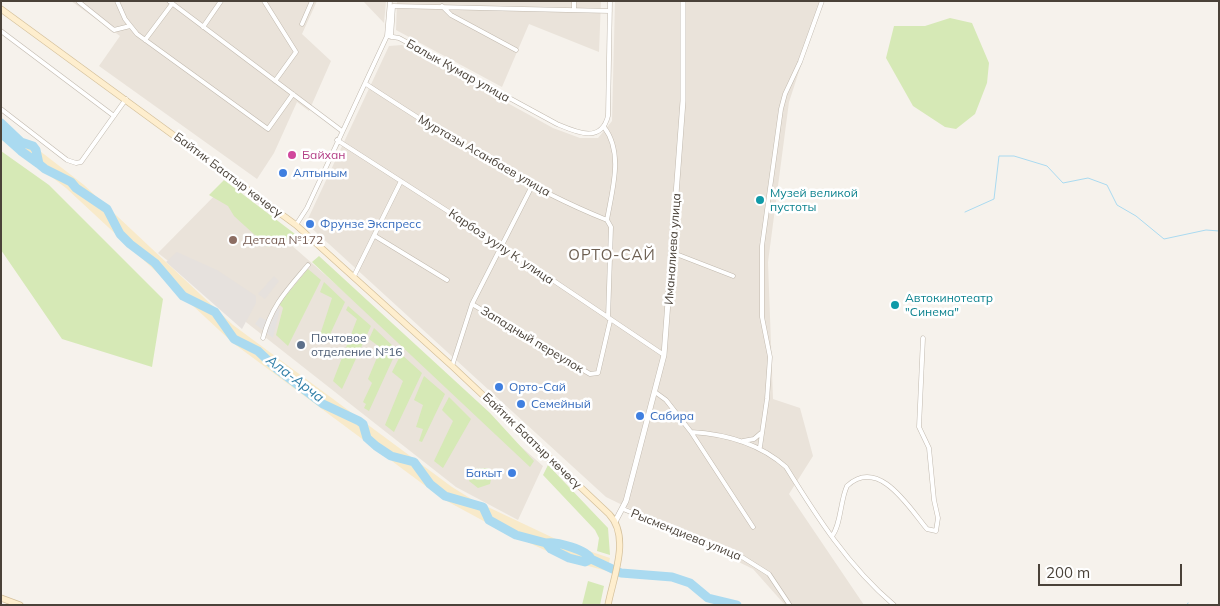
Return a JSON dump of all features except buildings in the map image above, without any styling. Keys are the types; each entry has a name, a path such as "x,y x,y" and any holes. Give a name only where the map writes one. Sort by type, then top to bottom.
{"main road":[{"name":"Байтик Баатыр көчөсү","path":"1,9 296,225 452,366 616,522"},
{"path":"608,605 618,554 619,532 616,522"},
{"path":"1,598 20,605"}],"street":[{"path":"117,1 130,26 145,40 268,129 293,94"},
{"path":"203,27 221,1"},
{"path":"264,1 296,52 276,81"},
{"path":"302,24 312,1"},
{"path":"389,37 390,1"},
{"path":"574,1 574,10"},
{"path":"609,319 611,227 607,220 616,152 610,135 604,127 608,116 610,1"},
{"name":"Иманалиева улица","path":"616,522 629,492 664,355 683,100 683,1"},
{"path":"760,447 767,400 770,357 762,317 762,246 781,109 784,94 800,62 822,1"},
{"path":"79,2 114,30 130,26"},
{"path":"145,40 171,3 342,131"},
{"path":"296,225 307,208 337,140 389,37 393,6 421,4 610,11"},
{"path":"442,6 451,15 516,50"},
{"path":"1,32 114,116"},
{"name":"Балык Кумар улица","path":"389,37 399,38 573,131 594,134 604,127"},
{"name":"Муртазы Асанбаев улица","path":"366,84 532,186 573,207 607,220"},
{"path":"1,108 67,160 76,163 81,162 126,99"},
{"name":"Карбоз уулу К. улица","path":"337,140 502,246 664,355"},
{"path":"354,276 401,181"},
{"name":"Западный переулок","path":"452,366 472,304 532,186"},
{"path":"374,236 447,280"},
{"path":"671,252 733,276"},
{"path":"263,338 268,319 278,301 308,265"},
{"name":"Западный переулок","path":"472,304 590,374 598,373 609,319"},
{"path":"832,536 837,529 840,505 846,486 859,479 876,480 888,485 907,501 927,529 936,531 937,529 938,518 934,500 929,448 919,427 923,338"},
{"path":"655,392 666,400 690,432 753,527"},
{"path":"690,432 717,434 760,447 786,467 832,536 862,576 894,605"},
{"path":"741,441 754,439 761,432"},
{"name":"Рысмендиева улица","path":"623,509 742,557 769,574 789,604"}],"shaded area":[{"path":"71,1 317,1 302,34 331,61 309,111 297,102 274,153 257,179 99,66 120,36"},
{"path":"363,1 386,1 384,23"},
{"path":"397,1 601,1 599,52 529,24 502,87 396,30"},
{"name":"Орто-Сай","path":"615,1 822,1 789,102 768,262 773,399 800,408 813,456 789,494 864,605 785,605 753,569 606,497 306,223 389,46 402,45 553,128 580,138 598,138 612,121"},
{"path":"224,186 543,466 518,520 456,487 158,253"},
{"path":"177,252 217,270 256,296 256,303 242,329 166,262"},
{"path":"274,276 279,281 265,299 258,294"},
{"path":"277,308 280,309 273,338 255,324 260,317 271,323"}],"green space":[{"path":"950,18 972,23 989,63 987,83 975,114 956,129 945,127 913,106 886,58 894,26 925,26"},
{"path":"1,151 49,185 163,299 152,367 62,339 1,250"},
{"path":"224,180 299,237 293,243 280,236 268,247 234,216 228,206 209,195"},
{"path":"319,256 490,413 534,461 530,467 312,262"},
{"path":"308,269 321,280 288,346 276,335 283,308 279,304"},
{"path":"324,282 345,302 326,343 319,338 332,298 320,292"},
{"path":"348,306 371,326 342,389 333,381 357,319 346,310"},
{"path":"374,328 397,350 369,411 364,408 366,404 363,402 372,383 368,379 381,348 369,339"},
{"path":"401,354 422,373 394,432 385,425 403,381 392,372"},
{"path":"424,376 445,394 422,442 419,441 423,429 416,427 423,405 414,400"},
{"path":"449,397 471,419 443,468 434,461 453,421 442,410"},
{"path":"548,465 608,528 610,555 597,551 599,538 595,530 543,475"},
{"path":"488,468 492,475 490,484 478,488 469,481 473,469"},
{"path":"588,581 604,586 600,605 582,605"}],"sand":[{"path":"1,121 84,185 233,325 452,487 473,500 562,542 610,558 607,571 566,560 491,525 443,499 233,343 66,188 1,138"}],"waterway":[{"name":"Ала-Арча","path":"1,123 21,142 33,146 36,150 39,164 45,169 71,182 76,188 107,209 120,234 155,263 183,296 215,312 234,339 258,351 277,369 323,404 359,421 363,424 367,438 376,446 391,456 414,462 430,484 445,496 483,507 489,520 516,535 546,543 551,549 569,558 585,562 591,559 621,573 672,577 690,583 708,598 737,605"},
{"path":"1,133 39,164"},
{"path":"965,212 994,199 999,156 1014,156 1047,166 1063,183 1088,178 1107,185 1117,205 1136,216 1164,239 1206,230 1219,231"},
{"path":"546,543 557,543 571,547 584,552 591,559"}],"place":[{"name":"Байхан","path":"292,155"},
{"name":"Алтыным","path":"283,173"},
{"name":"Музей великой пустоты","path":"760,200"},
{"name":"Фрунзе Экспресс","path":"310,224"},
{"name":"Детсад №172","path":"233,240"},
{"name":"Автокинотеатр \"Синема\"","path":"895,305"},
{"name":"Почтовое отделение №16","path":"301,345"},
{"name":"Орто-Сай","path":"499,387"},
{"name":"Семейный","path":"521,404"},
{"name":"Сабира","path":"640,416"},
{"name":"Бакыт","path":"512,473"}],"district":[{"name":"ОРТО-САЙ","path":"612,255"}]}
